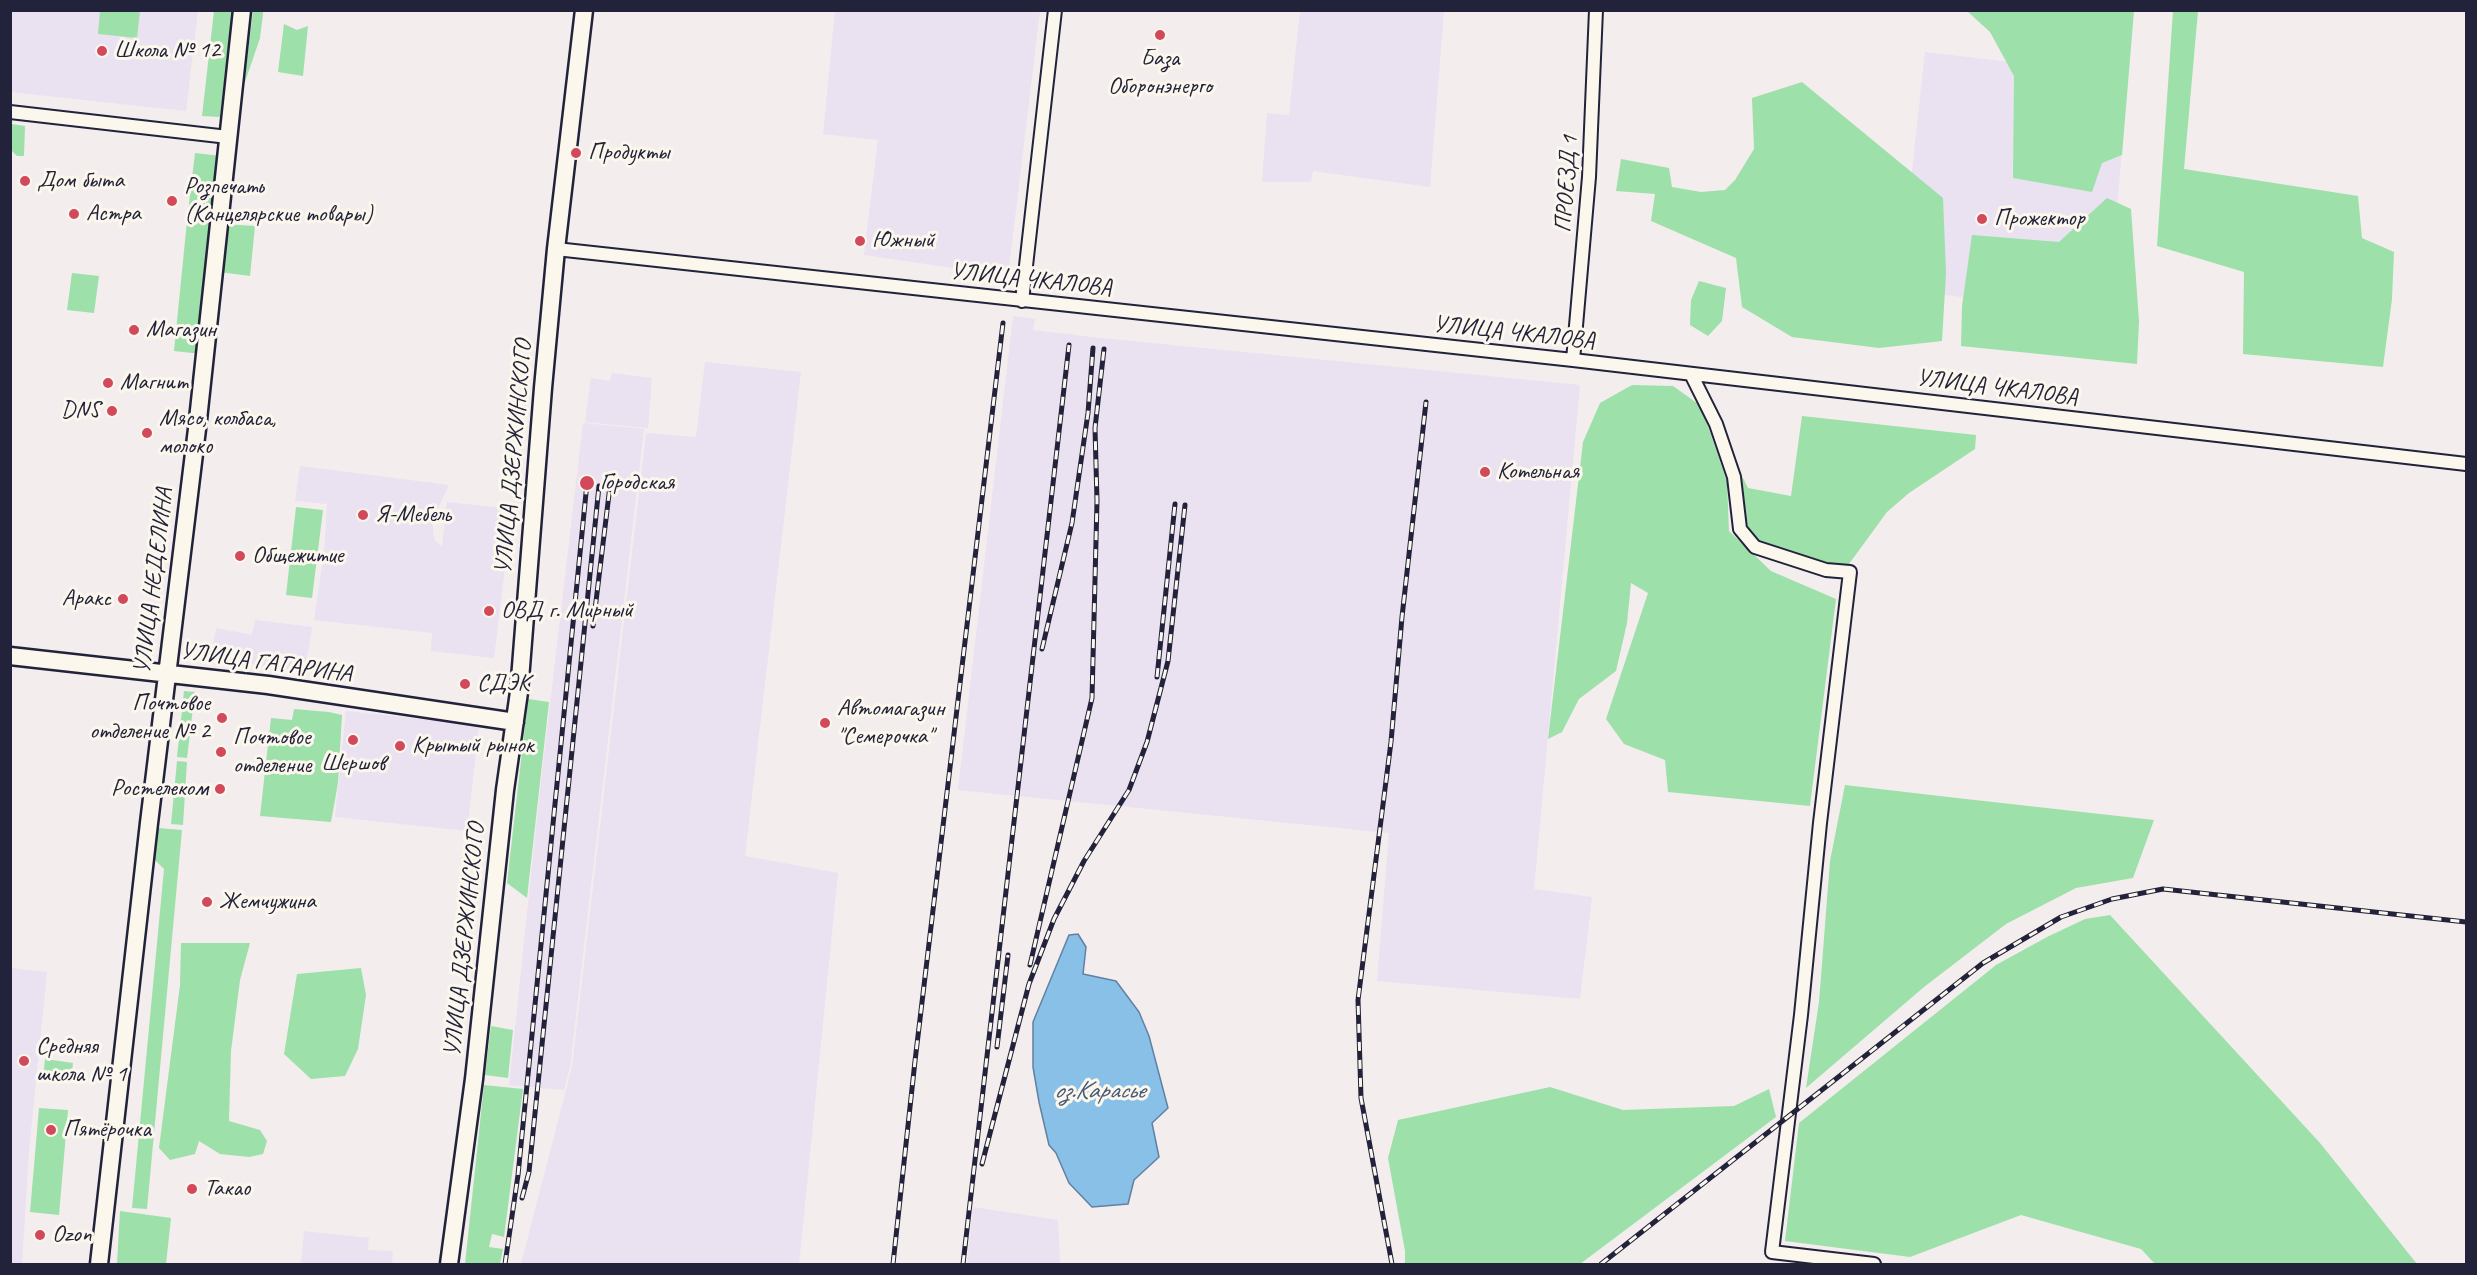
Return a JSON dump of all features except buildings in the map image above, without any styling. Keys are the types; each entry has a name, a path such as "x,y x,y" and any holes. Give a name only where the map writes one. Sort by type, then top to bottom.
{"street":[{"name":"УЛИЦА НЕДЕЛИНА","path":"99,1264 166,674 196,440 242,10"},
{"name":"УЛИЦА ДЗЕРЖИНСКОГО","path":"449,1264 474,1079 505,790 515,722 556,249 584,10"},
{"path":"1022,301 1055,10"},
{"name":"ПРОЕЗД 1","path":"1573,360 1589,177 1596,10"},
{"path":"10,112 228,137"},
{"name":"УЛИЦА ЧКАЛОВА","path":"556,249 1573,360 2466,464"},
{"path":"1691,374 1716,424 1734,477 1740,530 1755,548 1826,570 1850,573 1772,1252 1874,1264"},
{"name":"УЛИЦА ГАГАРИНА","path":"10,656 268,685 515,722"}],"shaded area":[{"name":"Школа № 12","path":"11,11 198,11 186,111 11,92"},
{"path":"835,11 1040,11 1008,276 864,255 878,140 823,134"},
{"path":"1300,11 1444,11 1430,187 1313,171 1311,182 1262,182 1267,113 1289,115"},
{"path":"1925,52 2044,66 2128,79 2108,313 1899,290"},
{"path":"1013,316 1035,319 1033,330 1580,385 1534,889 1592,897 1580,999 1377,981 1389,833 958,790"},
{"path":"705,362 801,372 745,856 838,873 799,1264 521,1264 572,1067 646,433 696,437"},
{"path":"612,373 652,378 648,428 585,422 591,378 610,381"},
{"path":"583,423 644,429 570,1067 564,1090 509,1085 540,790"},
{"path":"300,466 449,485 432,521 434,539 442,547 447,502 512,509 494,658 431,651 432,633 314,620 324,553 327,504 295,501"},
{"path":"255,620 312,627 305,672 211,658 216,628 252,635"},
{"path":"346,711 479,725 467,831 335,817"},
{"name":"Средняя школа № 1","path":"11,968 47,972 29,1150 22,1264 10,1264"},
{"path":"973,1207 1058,1220 1060,1264 967,1264"},
{"path":"304,1231 369,1238 368,1250 393,1251 392,1264 301,1264"}],"green space":[{"path":"100,11 140,11 137,38 98,34"},
{"path":"214,11 232,11 220,117 202,116"},
{"path":"253,11 263,11 263,14 260,38 244,85"},
{"path":"1967,11 2134,11 2122,155 2102,163 2092,192 2013,178 2014,76 1990,32"},
{"path":"2173,11 2198,11 2184,169 2358,196 2362,238 2394,252 2392,299 2383,367 2243,354 2244,272 2157,246"},
{"path":"284,24 297,30 308,26 303,76 278,72"},
{"path":"1802,82 1943,198 1946,273 1942,341 1879,348 1792,337 1742,307 1736,258 1651,221 1655,194 1616,191 1621,159 1669,168 1672,187 1701,192 1725,190 1735,180 1754,149 1752,98"},
{"path":"11,124 25,126 24,156 17,156 11,150"},
{"path":"195,153 221,156 214,215 188,212"},
{"path":"2107,198 2131,209 2139,321 2137,364 1961,346 1962,306 1972,235 2059,242"},
{"path":"187,221 215,224 202,354 174,351"},
{"path":"223,224 255,226 250,276 219,272"},
{"path":"72,273 99,276 94,313 67,310"},
{"path":"1699,281 1726,288 1722,321 1708,336 1690,325 1691,300"},
{"path":"1632,385 1673,386 1701,406 1727,482 1729,531 1771,571 1836,599 1810,806 1668,792 1665,760 1624,744 1606,719 1648,593 1631,583 1627,623 1616,671 1579,699 1562,732 1548,739 1583,442 1600,403"},
{"path":"1802,416 1976,435 1975,449 1909,493 1887,512 1846,568 1816,563 1759,545 1743,528 1738,476 1743,478 1748,488 1791,496"},
{"path":"296,507 323,510 312,598 286,595"},
{"path":"184,691 195,692 187,758 177,757"},
{"path":"528,699 549,702 527,898 507,883"},
{"path":"294,709 342,715 338,783 331,822 260,816 271,718 292,720"},
{"path":"177,761 187,762 183,825 171,824"},
{"path":"1845,785 2154,820 2133,878 2076,888 2006,924 1924,987 1806,1088 1819,1002 1830,861"},
{"path":"158,828 182,830 147,1209 132,1208 164,869 154,859"},
{"path":"2110,915 2320,1143 2417,1264 2155,1264 2141,1249 2021,1215 1910,1257 1785,1241 1799,1123 1996,965 2085,919"},
{"path":"181,943 250,943 240,980 231,1051 229,1121 260,1130 267,1141 263,1154 249,1157 220,1154 199,1141 195,1154 170,1160 159,1148 180,985"},
{"path":"361,968 366,995 358,1049 345,1076 311,1079 284,1054 297,974"},
{"path":"491,1026 513,1030 508,1078 485,1075"},
{"path":"45,1059 73,1063 71,1082 43,1079"},
{"path":"484,1085 523,1089 504,1237 492,1234 489,1247 503,1249 500,1264 465,1264"},
{"path":"1550,1087 1623,1110 1734,1106 1769,1089 1776,1117 1580,1264 1405,1264 1405,1251 1388,1158 1398,1120"},
{"path":"39,1108 68,1110 59,1215 30,1212"},
{"path":"120,1211 171,1218 166,1264 117,1264"}],"water":[{"name":"оз.Карасье","path":"1078,934 1086,947 1083,974 1116,981 1139,1012 1149,1036 1168,1108 1152,1123 1159,1157 1134,1180 1128,1204 1092,1207 1069,1183 1056,1153 1049,1145 1039,1102 1033,1067 1033,1022 1069,935"}],"railway":[{"path":"893,1264 1003,323"},
{"path":"963,1264 1069,345"},
{"path":"1042,649 1072,523 1088,413 1093,348"},
{"path":"1030,965 1092,698 1097,501 1095,428 1104,349"},
{"path":"1392,1264 1361,1098 1358,1000 1391,742 1402,617 1426,402"},
{"path":"505,1264 518,1175 587,483"},
{"path":"522,1198 529,1172 599,486"},
{"path":"593,626 610,486"},
{"path":"1157,677 1175,504"},
{"path":"982,1164 1029,984 1054,919 1084,861 1129,790 1147,742 1168,661 1185,505"},
{"path":"1601,1264 1983,963 2061,917 2112,899 2163,889 2466,922"},
{"path":"997,1047 1008,955"}],"place":[{"name":"База Оборонэнерго","path":"1160,35"},
{"name":"Школа № 12","path":"102,51"},
{"name":"Продукты","path":"576,153"},
{"name":"Дом быта","path":"25,181"},
{"name":"Розпечать (Канцелярские товары)","path":"172,201"},
{"name":"Астра","path":"74,214"},
{"name":"Прожектор","path":"1982,219"},
{"name":"Южный","path":"860,241"},
{"name":"Магазин","path":"134,330"},
{"name":"Магнит","path":"108,383"},
{"name":"DNS","path":"112,411"},
{"name":"Мясо, колбаса, молоко","path":"147,433"},
{"name":"Котельная","path":"1485,472"},
{"name":"Городская","path":"587,483"},
{"name":"Я-Мебель","path":"363,515"},
{"name":"Общежитие","path":"240,556"},
{"name":"Аракс","path":"123,599"},
{"name":"ОВД г. Мирный","path":"489,611"},
{"name":"СДЭК","path":"465,684"},
{"name":"Почтовое отделение № 2","path":"222,718"},
{"name":"Автомагазин \"Семерочка\"","path":"825,723"},
{"name":"Шершов","path":"353,740"},
{"name":"Крытый рынок","path":"400,746"},
{"name":"Почтовое отделение","path":"221,752"},
{"name":"Ростелеком","path":"220,789"},
{"name":"Жемчужина","path":"207,902"},
{"name":"Средняя школа № 1","path":"24,1061"},
{"name":"Пятёрочка","path":"51,1130"},
{"name":"Такао","path":"192,1189"},
{"name":"Ozon","path":"40,1235"}]}
